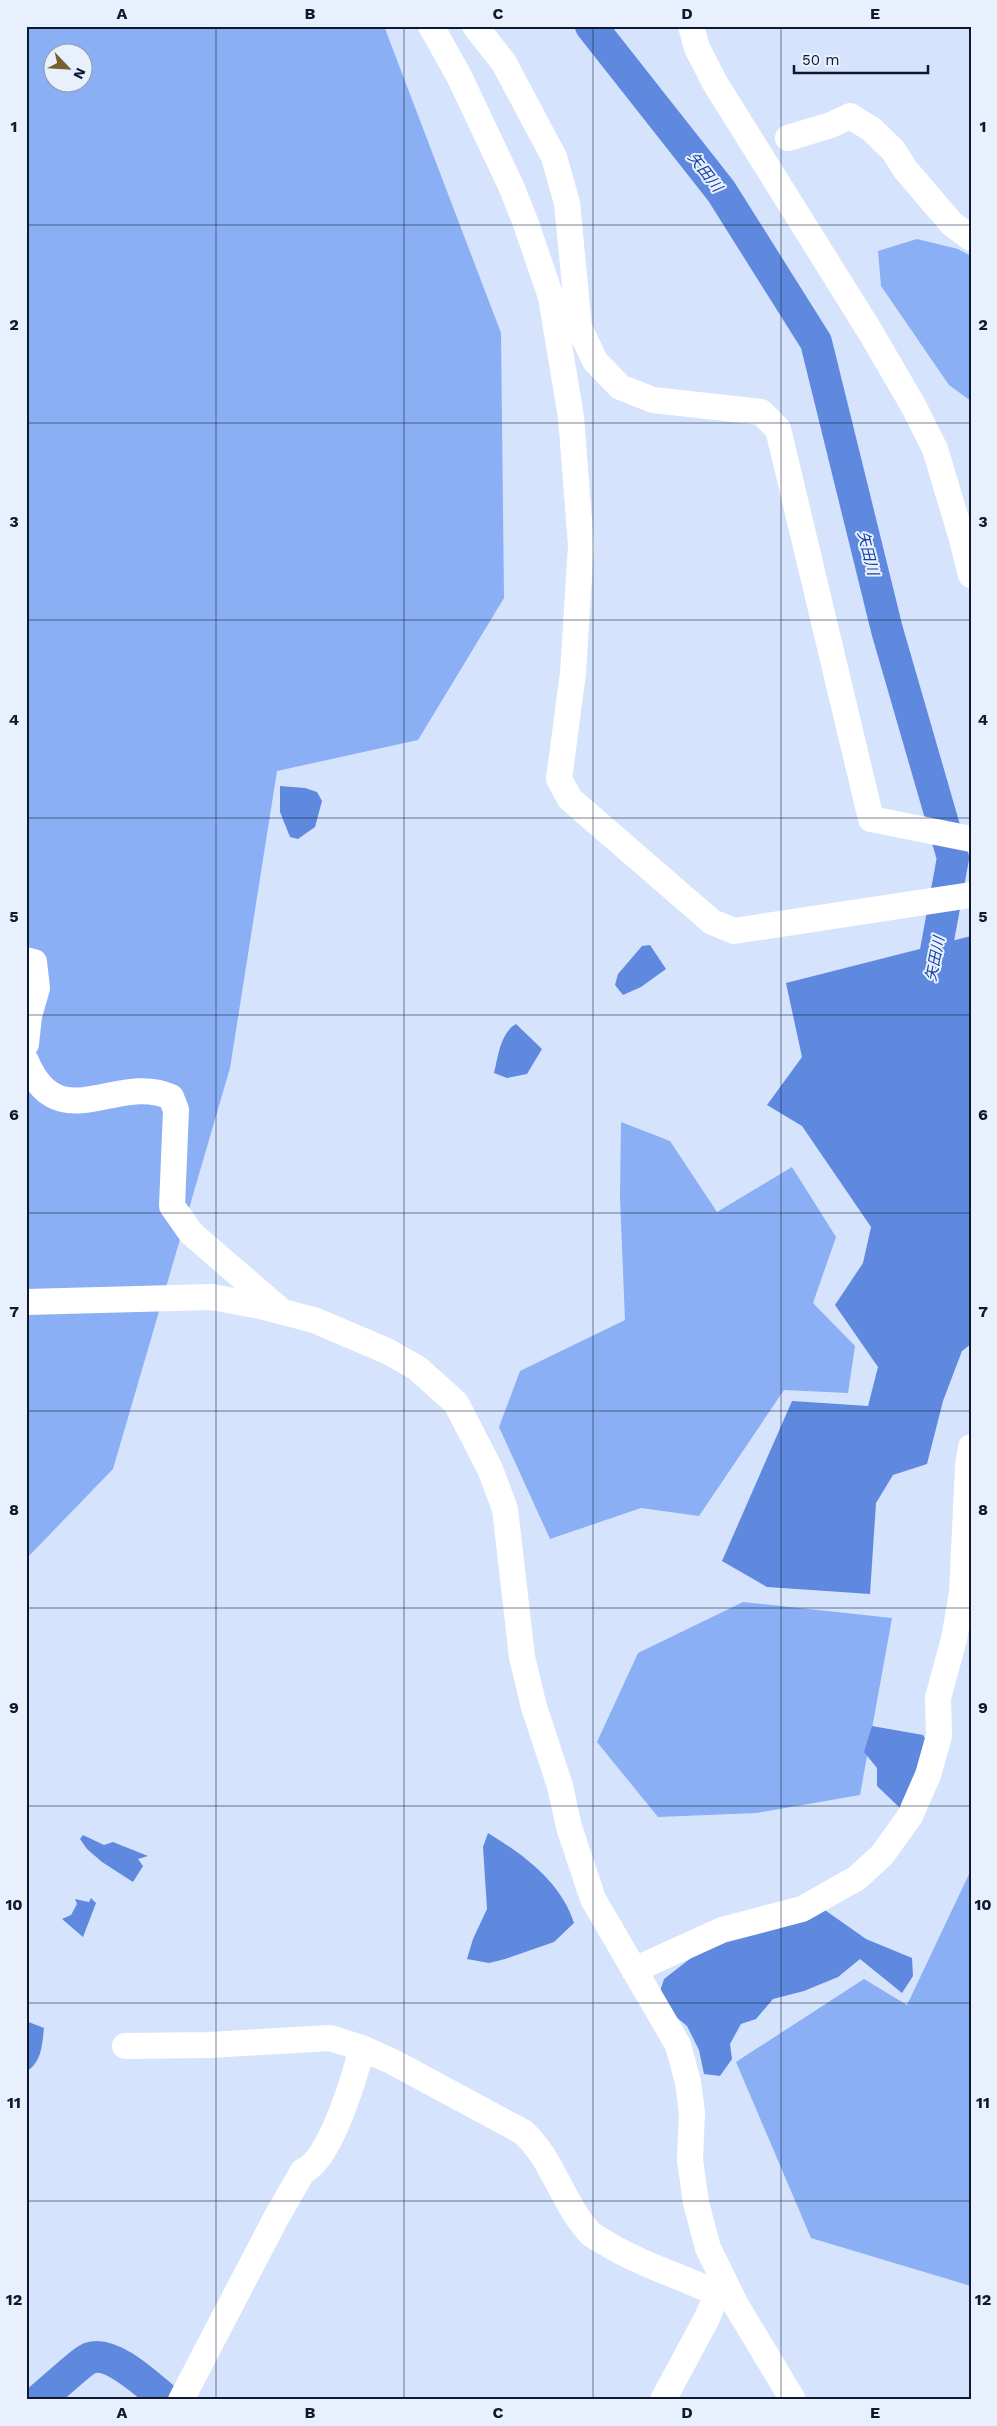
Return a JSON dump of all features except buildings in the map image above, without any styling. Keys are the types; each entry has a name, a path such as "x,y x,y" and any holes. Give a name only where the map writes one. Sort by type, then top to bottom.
{"street":[{"path":"431,26 459,76 526,221 551,298 571,418 581,546 573,673 559,779 570,799 712,922 734,931 971,896"},
{"path":"476,26 504,63 554,157 567,203 579,327 595,361 620,387 652,400 761,412 778,429 871,819 971,839"},
{"path":"691,26 697,48 716,83 914,406 935,449 971,575"},
{"path":"788,138 831,125 850,116 871,129 893,150 905,169 952,224 971,238"},
{"path":"26,960 34,962 37,988 26,1044"},
{"path":"26,1061 34,1081 56,1098 74,1101 143,1089 171,1096 176,1110 172,1206 190,1233 284,1312"},
{"path":"26,1302 212,1297 284,1312 314,1320 387,1351 417,1368 456,1403 490,1469 505,1509 522,1657 534,1707 560,1786 569,1827 592,1899 678,2045 688,2082 692,2113 690,2160 696,2203 708,2248 736,2305 793,2400"},
{"path":"634,1970 722,1930 802,1909 810,1905 857,1878 882,1855 910,1816 928,1775 939,1736 938,1698 954,1639 962,1593 968,1466 971,1447"},
{"path":"125,2046 209,2045 330,2038 362,2048 523,2132 536,2144 571,2208 591,2234 627,2256 672,2275 692,2281 717,2294 707,2318 663,2400"},
{"path":"181,2400 276,2218 303,2171 307,2170 322,2153 349,2095 362,2048"}],"shaded area":[{"path":"26,26 384,26 501,333 504,598 418,740 277,771 230,1068 113,1469 26,1559"},
{"path":"917,239 958,249 971,256 971,401 949,385 881,286 878,251"},
{"path":"621,1122 670,1141 717,1212 792,1167 836,1237 813,1303 855,1346 848,1393 784,1390 699,1516 641,1508 550,1539 499,1427 520,1371 625,1320 620,1198"},
{"path":"743,1602 892,1618 860,1795 756,1813 658,1817 597,1742 638,1653"},
{"path":"971,1870 971,2286 811,2238 736,2062 864,1979 907,2005"}],"water":[{"path":"280,786 305,788 317,792 322,801 315,827 298,839 290,837 280,812"},
{"path":"971,936 971,1344 962,1351 943,1401 927,1464 893,1475 876,1503 870,1594 767,1587 722,1561 792,1401 868,1406 878,1367 835,1305 863,1263 871,1227 802,1126 767,1105 802,1057 786,983"},
{"path":"650,945 666,969 641,987 623,995 615,985 618,974 642,946"},
{"path":"516,1024 542,1049 527,1074 507,1078 494,1073 503,1039 506,1033"},
{"path":"872,1726 923,1735 926,1740 917,1772 900,1808 877,1786 877,1768 864,1752"},
{"path":"488,1833 528,1860 551,1882 568,1908 574,1923 554,1942 489,1963 467,1959 473,1939 487,1909 483,1847"},
{"path":"83,1835 104,1845 113,1842 148,1856 138,1859 143,1866 133,1882 102,1862 87,1849 80,1839"},
{"path":"91,1898 96,1903 83,1937 62,1919 71,1915 77,1904 75,1899 89,1902"},
{"path":"822,1908 866,1939 912,1958 913,1976 902,1993 860,1959 838,1977 804,1991 773,1999 756,2019 741,2024 730,2044 732,2059 720,2076 704,2074 699,2050 687,2026 670,2012 658,1997 664,1979 709,1944"},
{"path":"26,2021 44,2028 42,2047 38,2058 26,2072"}],"waterway":[{"name":"矢田川","path":"591,26 721,191 816,342 887,630 953,858 929,989"},
{"path":"39,2400 86,2360 99,2357 109,2359 130,2371 166,2400"}]}
